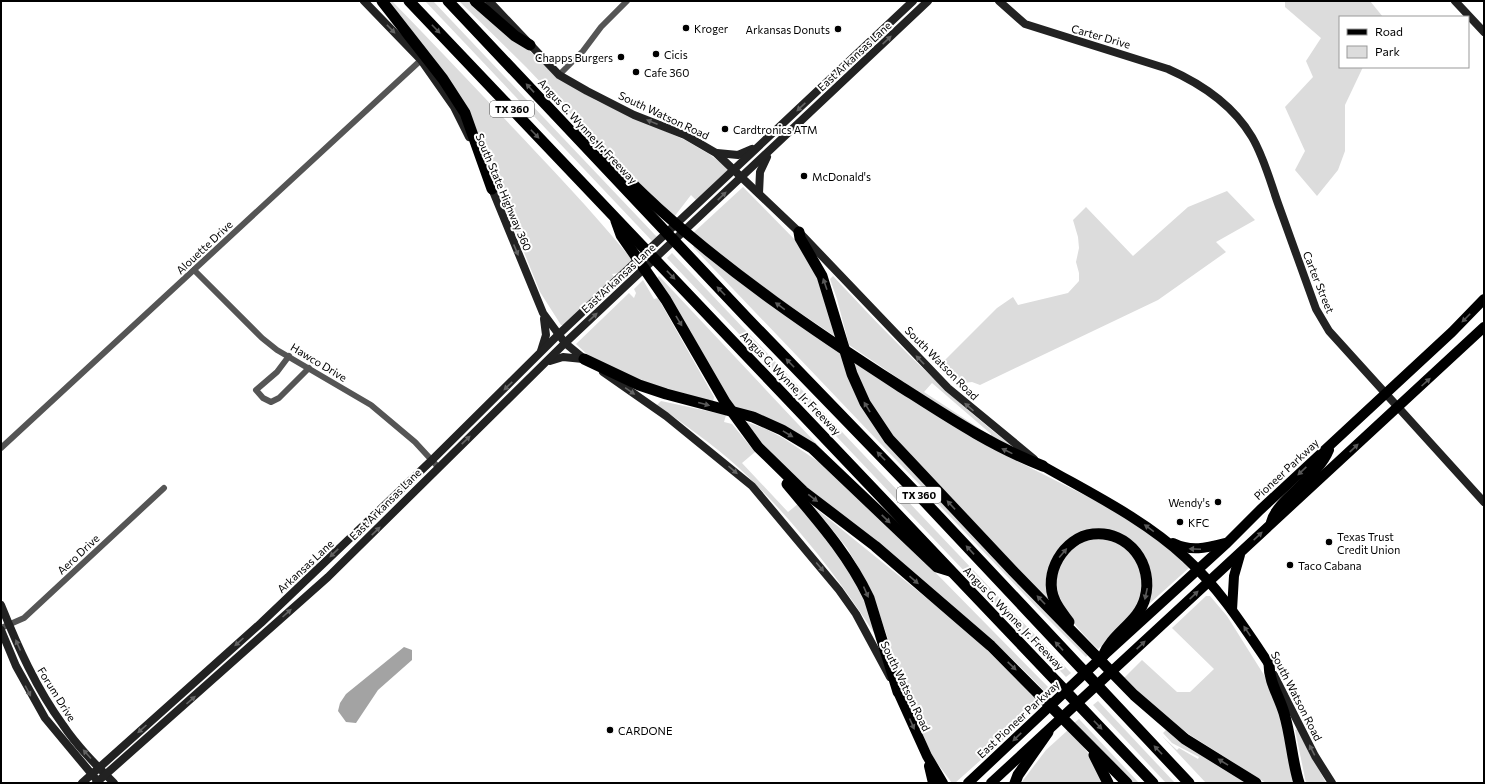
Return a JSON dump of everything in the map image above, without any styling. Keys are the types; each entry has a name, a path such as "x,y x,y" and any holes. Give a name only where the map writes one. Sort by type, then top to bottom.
{"highway":[{"path":"382,1 443,79 465,113 492,189"},
{"name":"Angus G. Wynne, Jr. Freeway","path":"409,1 1153,783"},
{"name":"Angus G. Wynne, Jr. Freeway","path":"448,1 748,319 925,502 1187,780"},
{"path":"475,1 515,36 530,45"},
{"path":"566,127 585,136 657,208 694,240 757,290 811,329 1003,450 1043,466"},
{"path":"615,217 621,235 666,300 710,376 744,429 773,463 803,491 875,546 991,646 1127,783"},
{"path":"799,232 800,238 822,276 852,374 865,404 883,430 903,454 1077,638 1162,721 1185,739 1256,783"},
{"path":"584,359 639,385 666,394 753,417 782,430 812,448 937,567 952,572"},
{"path":"773,463 783,480 840,546 862,583 869,598 898,692"},
{"path":"1077,638 1074,629 1055,601 1052,582 1054,567 1065,549 1076,540 1093,534 1114,536 1131,546 1138,553 1145,567 1148,588 1140,610 1106,647 1103,656"},
{"path":"1268,664 1269,676 1283,711 1290,735 1299,783"},
{"path":"1015,783 1018,775 1048,732"},
{"path":"1087,742 1097,758 1108,783"},
{"path":"1187,780 1198,783"}],"main road":[{"name":"South State Highway 360","path":"364,1 420,60 454,108 479,157 543,313 565,343"},
{"name":"South Watson Road","path":"489,1 559,75 586,92 634,115 685,135 716,153 799,232 948,388 970,408 1043,466 1134,517 1164,539 1198,570 1232,610 1268,664 1315,756 1332,783"},
{"name":"East Arkansas Lane","path":"536,359 558,335 616,280 914,1"},
{"name":"East Arkansas Lane","path":"328,577 565,343 928,1"},
{"name":"Carter Drive","path":"1000,1 1025,24 1042,31 1108,49 1168,69 1201,86"},
{"path":"1455,1 1484,32"},
{"name":"Carter Street","path":"1201,86 1226,105 1253,138 1316,309 1329,331 1397,408 1484,502"},
{"path":"716,153 738,155 761,144"},
{"path":"759,193 761,167 773,148"},
{"name":"Pioneer Parkway","path":"1103,656 1227,543 1260,510 1385,394 1484,299"},
{"path":"536,359 543,348 546,335 543,313"},
{"path":"992,783 1484,327"},
{"name":"South Watson Road","path":"565,343 584,359 666,416 752,486 839,590 856,614 898,692 927,756 943,783"},
{"path":"540,369 558,357 568,356 584,359"},
{"name":"Arkansas Lane","path":"82,783 261,623 536,359"},
{"path":"1270,525 1276,511 1310,478 1328,454 1331,444"},
{"path":"1164,539 1191,549 1201,549 1227,543"},
{"path":"1232,610 1234,576 1241,552"},
{"name":"Arkansas Lane","path":"98,782 328,577"},
{"name":"Forum Drive","path":"1,605 4,628 16,666 45,718 98,782"},
{"name":"Forum Drive","path":"4,628 63,726 114,783"},
{"name":"East Pioneer Parkway","path":"968,783 1103,656"},
{"path":"927,756 933,783"}],"street":[{"path":"559,75 583,51 601,27 627,1"},
{"name":"Alouette Drive","path":"1,448 420,60"},
{"name":"Hawco Drive","path":"194,270 257,333 277,350 371,405 415,442 438,467"},
{"path":"289,356 276,372 256,390 263,398 271,402 279,398 309,368"},
{"name":"Aero Drive","path":"4,628 24,618 164,488"}],"green space":[{"path":"385,1 392,1 447,58 568,186 633,261 619,273 612,274 615,278 564,325 561,325 540,292 478,138"},
{"path":"425,1 433,1 657,237 653,242"},
{"path":"459,1 471,1 566,82 597,101 685,140 709,154 729,169 697,201 691,195 674,217 626,172 526,67"},
{"path":"1285,1 1370,1 1382,16 1339,16 1339,68 1363,68 1345,105 1345,151 1338,170 1317,196 1295,170 1305,151 1285,107 1313,77 1306,61 1321,38 1285,7"},
{"path":"743,187 804,249 814,265 836,337 781,300 692,234"},
{"path":"1227,191 1255,220 1216,242 1226,252 1158,300 980,385 972,382 964,383 939,366 997,308 1013,297 1018,305 1068,293 1079,281 1079,273 1076,262 1079,248 1078,237 1073,220 1086,207 1133,256 1188,207"},
{"path":"695,245 843,354 870,418 1089,654 1086,657 1042,613 693,247"},
{"path":"672,253 1071,673 1066,677 1025,635 667,258"},
{"path":"659,276 829,457 820,450 734,407 656,279"},
{"path":"833,276 878,324 948,392 1023,454 972,428 849,345 830,279","holes":["932,383 991,434 991,436 924,392"]},
{"path":"643,280 654,299 658,298 714,397 713,402 656,389 590,357 576,344 629,293 634,298 636,293 634,289"},
{"path":"851,359 1007,456 1108,507 1144,529 1190,567 1149,604 1151,573 1144,555 1109,532 1063,548 1052,599 1049,602 889,432 866,395"},
{"path":"661,401 726,415 724,422 732,424 755,452 742,463 788,512 798,504 837,551 861,592 877,631 874,633 860,611 828,568 776,505 720,451 657,405"},
{"path":"744,421 766,429 783,438 825,466 931,568 1051,690 1047,694 985,634 822,501 773,455"},
{"path":"814,507 971,634 1039,702 1001,742 955,783 952,783 934,759 924,738 877,607 864,577 847,548"},
{"path":"1095,538 1103,538 1120,544 1140,562 1143,598 1115,633 1098,649 1071,620 1058,596 1055,584 1057,572 1066,556 1085,541"},
{"path":"1206,596 1210,596 1227,616 1269,683 1281,716 1296,783 1266,783 1190,735 1163,715 1124,678 1142,660 1177,692 1190,692 1214,669 1172,628"},
{"path":"1098,701 1175,783 1166,783 1093,705"},
{"path":"1079,719 1139,783 1131,783 1074,723"},
{"path":"1298,729 1326,783 1306,783 1295,730"},
{"path":"1068,730 1089,755 1106,783 1021,783 1046,750"},
{"path":"1166,730 1248,783 1206,783 1162,736 1177,750 1179,748 1198,759 1199,757 1172,743 1163,733"}],"shaded area":[{"path":"404,647 412,650 412,660 378,690 356,723 346,722 338,711 340,703 346,694"}],"place":[{"name":"Kroger","path":"686,28"},
{"name":"Arkansas Donuts","path":"838,29"},
{"name":"Cicis","path":"656,54"},
{"name":"Chapps Burgers","path":"621,57"},
{"name":"Cafe 360","path":"636,72"},
{"name":"Cardtronics ATM","path":"725,129"},
{"name":"McDonald's","path":"804,176"},
{"name":"Wendy's","path":"1218,502"},
{"name":"KFC","path":"1180,522"},
{"name":"Texas Trust Credit Union","path":"1329,542"},
{"name":"Taco Cabana","path":"1290,565"},
{"name":"CARDONE","path":"610,730"}]}
